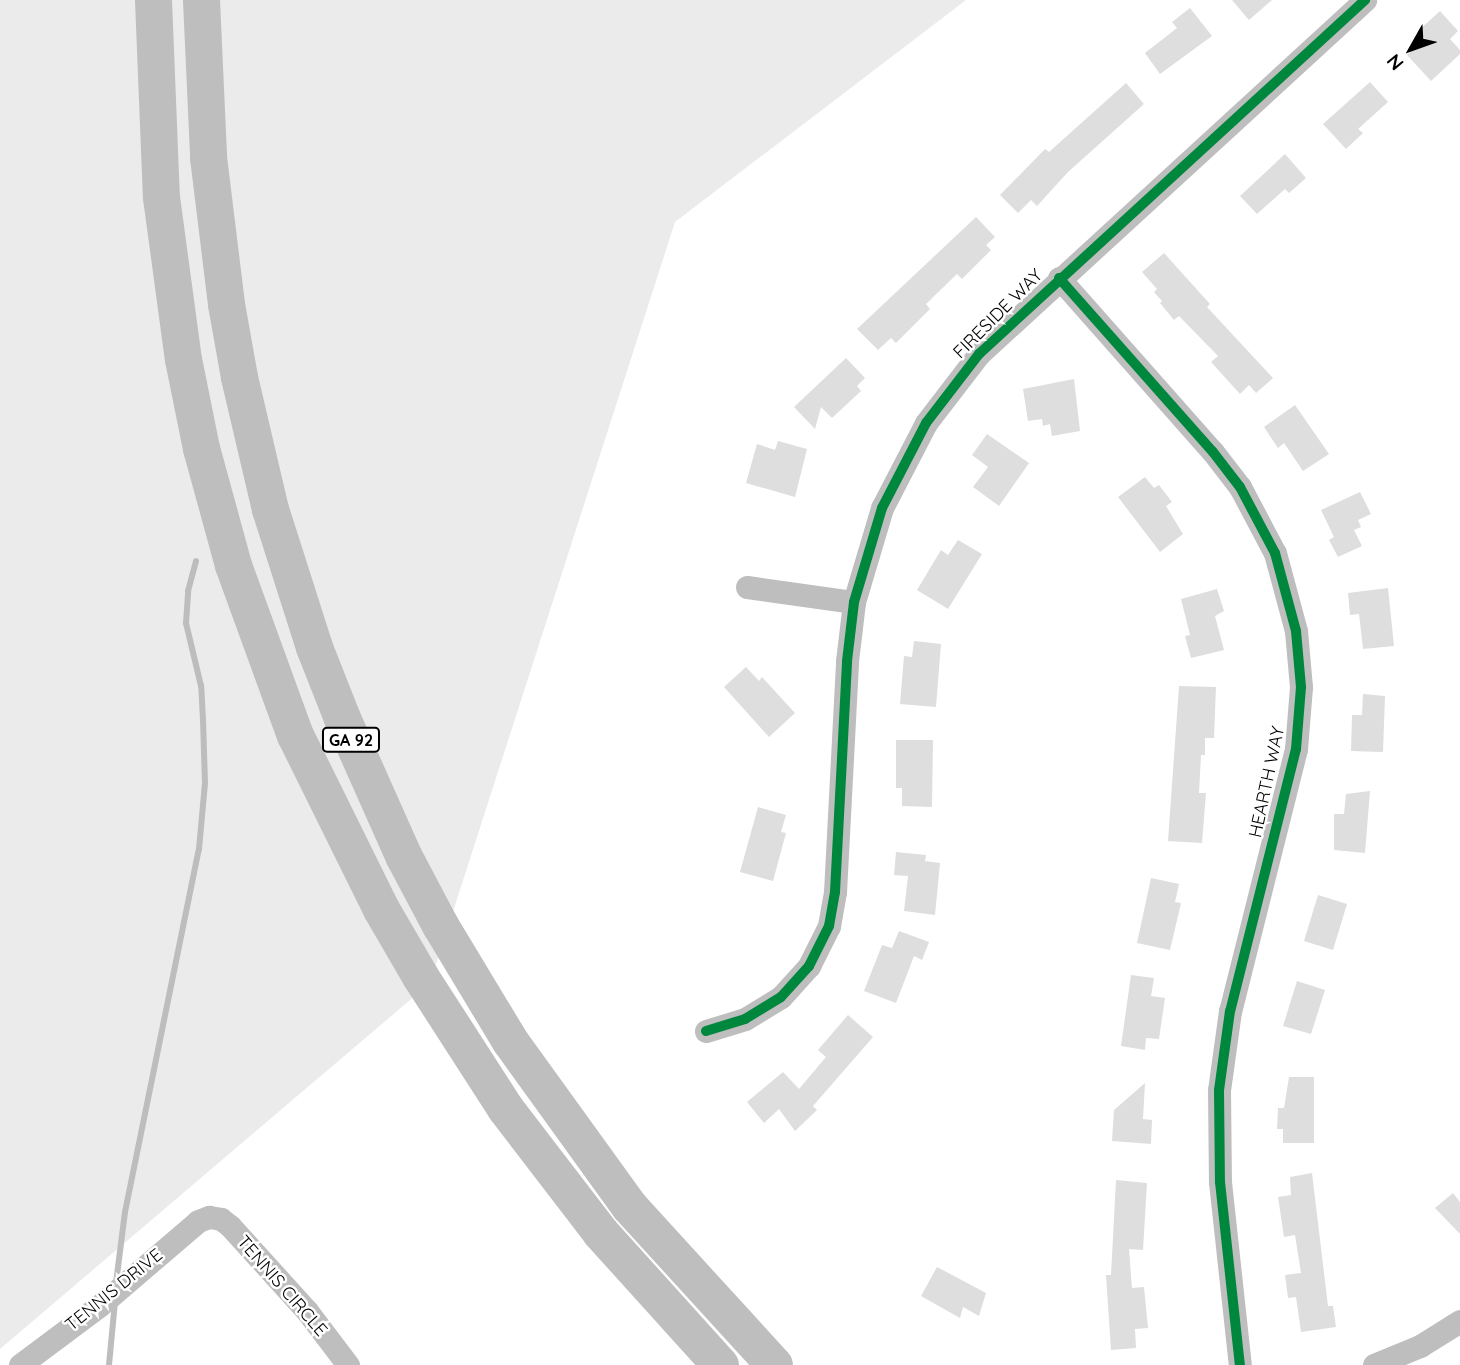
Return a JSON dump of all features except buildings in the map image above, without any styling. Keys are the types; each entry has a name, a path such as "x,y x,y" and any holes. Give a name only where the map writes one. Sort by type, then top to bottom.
{"main road":[{"name":"GA 92","path":"153,0 161,197 183,359 201,448 233,565 262,651 295,735 382,909 476,1065 551,1171 600,1232 720,1365"},
{"name":"GA 92","path":"201,0 210,182 226,304 239,377 286,562 347,730 399,846 440,925 525,1064 629,1206 774,1365"}],"street":[{"name":"FIRESIDE WAY","path":"706,1031 745,1019 781,997 809,966 829,926 835,892 847,661 854,602 881,508 926,423 979,354 1365,0"},
{"name":"HEARTH WAY","path":"1059,278 1213,452 1240,487 1275,553 1296,631 1301,687 1296,749 1230,1011 1219,1090 1220,1182 1240,1365"},
{"path":"747,587 854,602"},
{"name":"TENNIS DRIVE","path":"20,1365 99,1306 198,1222 209,1217"},
{"name":"TENNIS CIRCLE","path":"209,1217 220,1219 230,1226 307,1311 348,1365"},
{"path":"1374,1365 1420,1346 1460,1321"}],"shaded area":[{"path":"0,0 966,0 675,222 430,983 0,1349"}],"waterway":[{"path":"116,1283 125,1212 199,849 205,783 203,720 201,686 186,623 188,591 196,561"},
{"path":"109,1365 115,1301"}],"cycle path":[{"path":"706,1031 745,1019 781,997 809,966 829,926 835,892 847,661 854,602 882,508 926,423 979,354 1365,0"},
{"path":"1059,278 1213,452 1240,487 1275,553 1296,631 1301,687 1296,749 1230,1011 1219,1090 1220,1182 1240,1365"}]}
